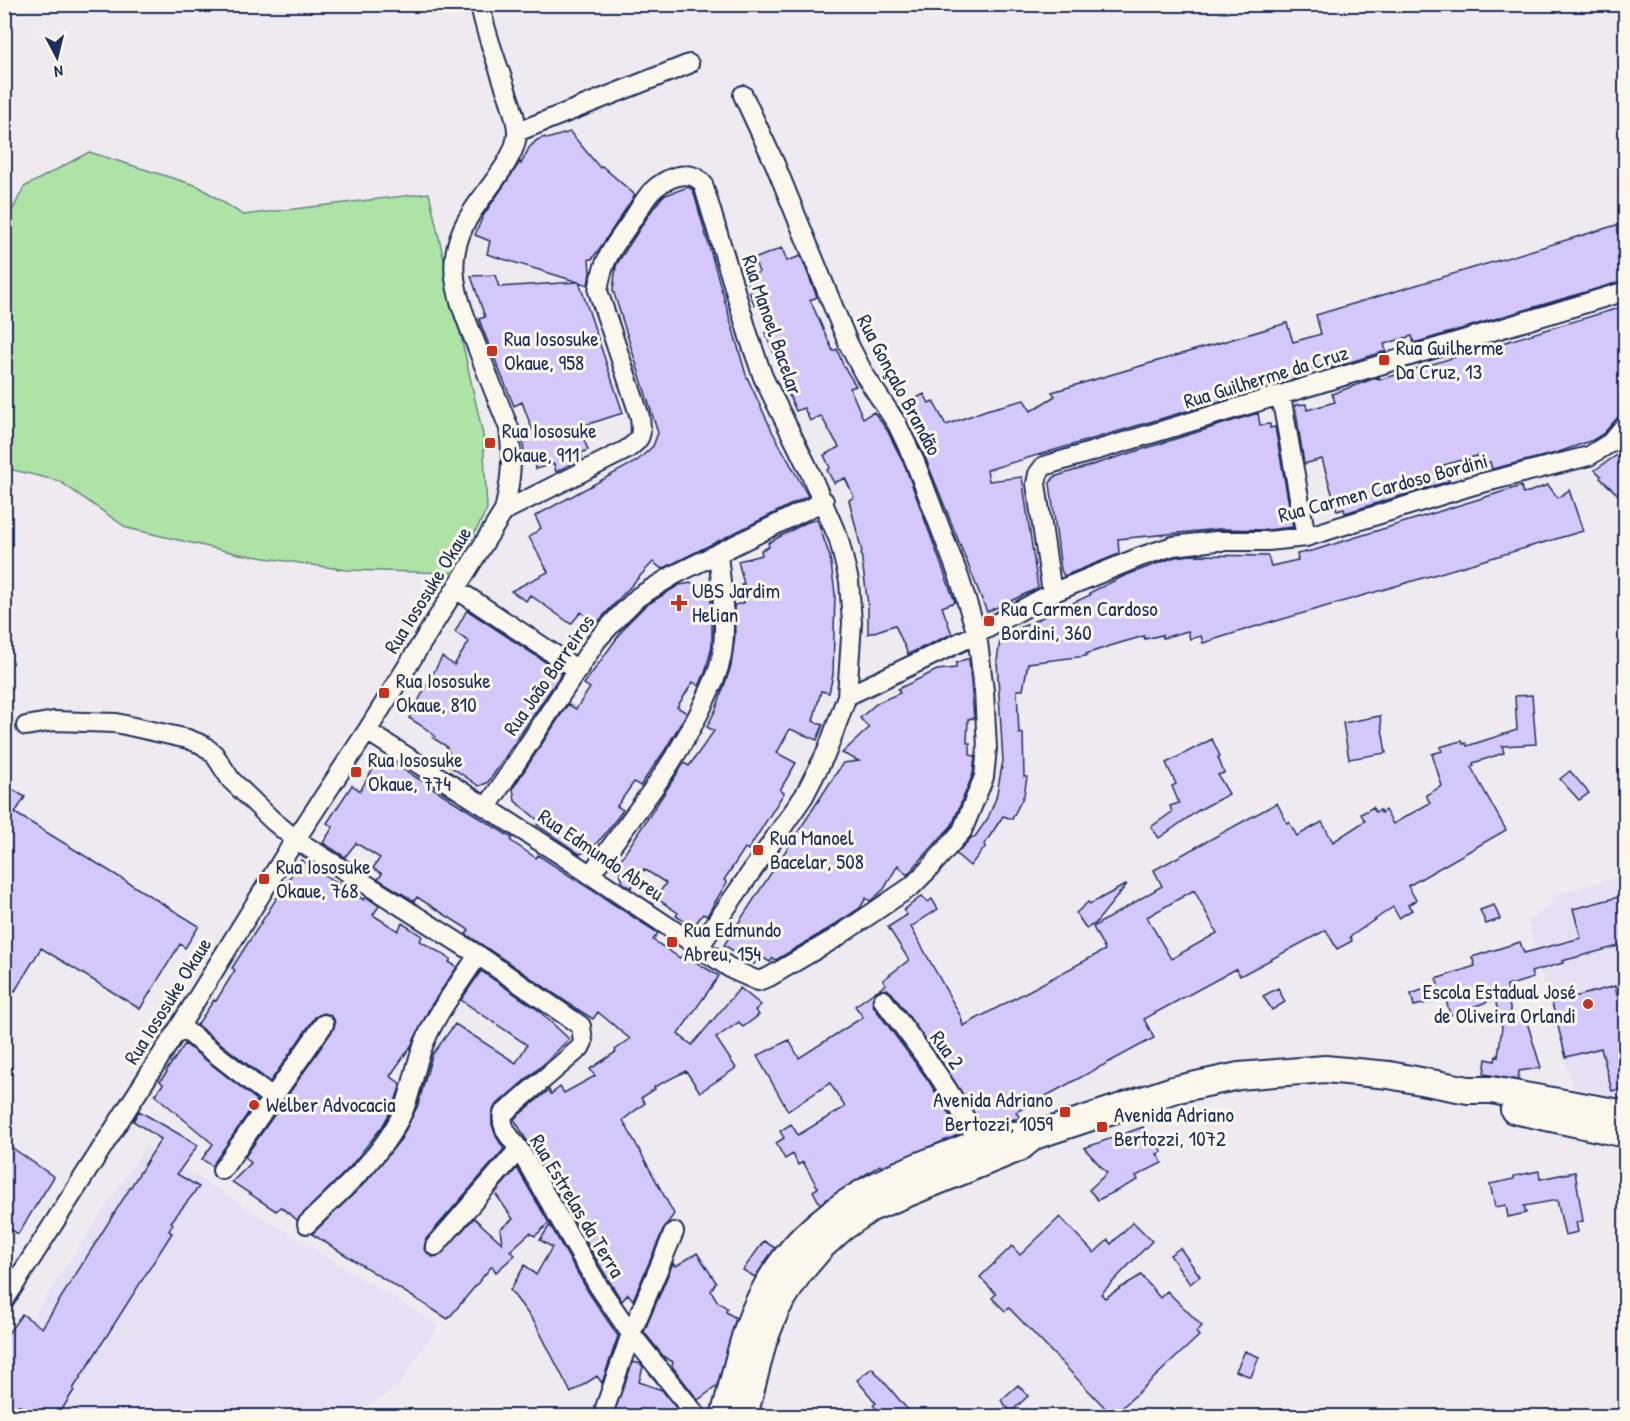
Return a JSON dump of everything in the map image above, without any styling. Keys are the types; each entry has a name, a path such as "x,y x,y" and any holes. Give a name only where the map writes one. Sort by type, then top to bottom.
{"main road":[{"path":"744,1416 763,1342 776,1309 798,1274 822,1246 842,1228 871,1208 1014,1134 1034,1136 1173,1090 1239,1076 1325,1069 1389,1076 1468,1090 1491,1090 1626,1114"},
{"path":"1468,1090 1486,1102 1518,1112 1626,1134"},
{"path":"724,1416 748,1328 782,1262 807,1233 840,1205 881,1183 983,1152"}],"street":[{"name":"Rua Iososuke Okaue","path":"4,1302 504,511 512,474 509,428 460,306 454,282 457,239 470,214 508,161 517,132 514,112 485,32 480,4"},
{"path":"517,132 689,64"},
{"name":"Rua Gonçalo Brandão","path":"743,95 775,164 848,344 864,374 897,424 915,462 959,577 977,634"},
{"name":"Rua Manoel Bacelar","path":"504,511 626,450 639,441 642,432 640,417 598,291 600,278 609,255 651,192 665,181 679,176 692,174 699,177 763,377 824,501 839,540 849,581 852,623 847,696 827,751 804,796 699,947"},
{"name":"Rua Guilherme da Cruz","path":"1052,593 1036,484 1038,474 1044,466 1626,291"},
{"path":"1281,396 1306,537"},
{"name":"Rua Carmen Cardoso Bordini","path":"847,696 977,634 1052,593 1140,557 1173,546 1216,541 1268,541 1306,537 1474,485 1589,456 1610,443 1626,424"},
{"name":"Rua João Barreiros","path":"487,807 597,640 638,597 674,575 824,501"},
{"path":"590,874 683,742 699,715 716,676 723,640 718,554"},
{"path":"456,589 578,670"},
{"name":"Rua Edmundo Abreu","path":"367,731 590,874 733,970 758,981 769,977 834,939 912,886 962,831 984,777 987,748 984,691 977,634"},
{"path":"26,726 54,721 116,723 188,739 203,745 214,754 231,780 295,839 478,955 439,1014 428,1035 421,1050 411,1095 400,1120 378,1150 346,1186 307,1224"},
{"name":"Rua Estrelas da Terra","path":"478,955 581,1026 583,1042 580,1048 503,1114 504,1128 519,1149 599,1287 631,1334 697,1416"},
{"name":"Rua 2","path":"883,1000 939,1075 962,1110 983,1152"},
{"path":"222,1170 324,1024"},
{"path":"180,1026 272,1098"},
{"path":"435,1246 519,1149"},
{"path":"605,1408 631,1334 674,1232"}],"shaded area":[{"name":"Escola Estadual José de Oliveira Orlandi","path":"1625,875 1625,1098 1573,1087 1528,921 1551,905 1553,895"},
{"path":"146,1146 438,1325 398,1387 351,1416 5,1416 5,1359"}],"green space":[{"path":"89,152 198,186 243,215 429,193 483,435 487,509 454,573 346,570 239,554 127,528 59,481 5,468 5,225 24,187"}],"building":[{"path":"570,132 600,168 602,166 635,195 592,259 589,259 588,285 579,282 623,413 579,427 588,450 581,453 582,458 556,472 554,464 536,469 532,459 524,462 523,433 532,429 522,402 514,406 483,330 479,319 485,317 471,276 495,275 499,287 578,282 487,254 490,241 475,235 483,216 520,162 521,164 529,148 537,140"},
{"path":"688,187 693,190 746,375 773,433 808,496 662,569 653,562 595,625 581,612 571,624 530,595 526,601 511,591 548,572 529,537 541,528 535,516 637,461 653,446 658,433 613,290 616,266 663,196"},
{"path":"1620,224 1626,244 1622,246 1626,257 1626,280 1414,343 1412,336 1384,344 1386,351 1331,368 1330,364 1301,372 1302,377 987,470 989,481 1022,477 1038,588 987,612 925,457 899,407 924,394 929,403 933,401 946,425 986,410 1024,400 1031,411 1055,396 1052,392 1287,323 1293,342 1321,334 1316,315"},
{"path":"782,248 787,261 801,256 817,297 810,300 833,351 837,349 843,365 856,386 850,388 863,418 874,412 887,430 905,466 955,602 942,607 952,634 908,654 895,625 868,634 868,605 862,552 849,500 854,497 845,478 834,483 827,470 830,468 824,455 839,447 821,416 810,421 804,408 796,411 785,386 788,385 765,333 769,332 758,304 755,306 749,292 751,291 746,277 759,272 754,259"},
{"path":"1622,307 1622,309 1626,308 1626,400 1620,415 1604,433 1593,440 1556,453 1492,469 1490,462 1480,465 1477,456 1444,465 1449,481 1345,513 1344,509 1337,511 1322,459 1304,464 1295,405 1306,404 1307,410 1335,402 1332,394 1379,377 1379,380"},
{"path":"1258,413 1260,425 1270,424 1270,428 1275,427 1293,527 1267,530 1219,529 1118,539 1119,554 1064,576 1061,570 1050,483 1054,477"},
{"path":"1626,449 1626,502 1600,478 1601,476 1595,470"},
{"path":"1548,485 1558,498 1569,490 1583,531 1203,643 1201,636 1190,639 1188,631 1163,638 1162,635 1145,639 1144,636 1086,654 1087,656 1028,663 1023,690 1017,690 1019,734 1023,733 1024,777 1027,777 1024,795 1012,819 1003,816 984,845 986,846 970,866 956,854 972,837 974,838 988,818 996,798 1003,761 997,661 1000,640 1012,639 1011,632 1090,595 1089,593 1124,576 1175,557 1191,555 1268,556 1271,566 1298,560 1297,554 1521,486 1523,494"},
{"path":"817,519 830,557 835,593 833,675 829,693 821,691 813,721 823,725 817,740 790,729 777,753 796,763 780,790 784,793 748,850 745,848 724,880 727,882 707,916 703,914 693,927 676,916 678,913 656,898 666,883 644,869 631,888 623,883 620,872 621,859 684,763 689,766 714,731 707,727 731,666 735,635 734,605 744,603 741,584 744,584 738,561 762,555 761,550 769,547 768,543"},
{"path":"692,583 704,585 709,592 712,607 712,646 705,673 699,686 693,682 677,707 687,713 665,750 640,786 634,782 617,806 623,810 605,834 590,850 580,854 537,825 539,821 515,801 513,788 568,704 576,709 590,688 584,684 627,624 645,606 679,585"},
{"path":"467,610 562,673 491,778 487,783 479,786 445,763 450,755 446,746 409,718 442,657 454,665 469,642 455,632"},
{"path":"969,659 974,718 968,719 967,743 970,743 970,755 975,756 973,774 952,825 907,875 898,865 884,889 870,901 866,898 860,908 776,960 773,958 770,962 760,956 754,964 724,945 843,763 859,761 842,753 869,728 860,718 877,703 900,693 898,689 937,670 956,668 956,663"},
{"path":"1532,695 1536,744 1502,746 1504,753 1473,763 1474,766 1471,767 1506,830 1408,886 1416,900 1408,905 1412,910 1399,918 1393,907 1350,937 1352,941 1337,949 1326,930 1240,976 1236,969 1144,1019 1154,1038 1016,1112 1020,1118 982,1126 946,1068 892,993 887,989 877,991 886,984 883,980 909,960 888,927 907,915 904,910 922,896 928,902 932,899 938,909 911,927 961,1017 963,1026 1105,950 1093,927 1162,886 1154,870 1277,803 1287,823 1289,822 1297,836 1322,822 1333,842 1365,821 1361,814 1373,807 1375,812 1380,810 1381,813 1385,810 1393,824 1430,803 1426,795 1442,786 1432,754 1442,751 1440,747 1457,742 1462,741 1467,746 1517,730 1515,696","holes":["1194,890 1217,933 1171,959 1147,917"]},
{"path":"1380,716 1386,753 1349,759 1343,723"},
{"path":"1212,739 1220,756 1218,757 1224,773 1218,775 1229,794 1199,810 1159,838 1151,827 1172,812 1170,806 1179,803 1172,786 1176,784 1166,763"},
{"path":"384,757 512,838 511,841 536,858 538,855 658,933 653,940 680,958 683,954 719,976 678,1034 692,1045 740,988 761,1005 755,1010 759,1015 743,1027 739,1022 716,1038 736,1068 700,1092 686,1071 654,1087 655,1089 641,1098 645,1103 623,1120 674,1214 664,1228 633,1300 628,1294 622,1301 514,1119 549,1090 551,1094 560,1087 564,1093 595,1076 590,1069 616,1052 615,1050 630,1039 598,1012 593,1019 466,934 469,930 417,897 414,901 378,879 382,874 373,868 380,858 356,843 345,857 323,843 333,827 327,823 352,785 360,791 376,764"},
{"path":"1570,771 1589,793 1579,800 1560,779"},
{"path":"4,784 25,797 15,813 199,926 185,948 180,944 140,1009 41,948 15,991 4,985"},
{"path":"301,860 364,900 366,897 379,906 373,915 398,931 402,923 422,936 420,941 451,959 449,962 457,967 430,1007 411,1046 390,1076 401,1084 394,1105 382,1127 350,1167 297,1220 281,1207 276,1211 232,1182 251,1163 245,1157 333,1030 334,1019 324,1013 315,1017 270,1082 197,1025 214,1000 216,1001 235,970 232,968"},
{"path":"1127,884 1095,924 1086,928 1076,913 1088,902 1090,904"},
{"path":"1626,895 1626,944 1562,961 1563,963 1531,972 1533,978 1507,986 1511,1016 1526,1019 1541,1068 1519,1071 1518,1080 1484,1074 1486,1059 1495,1061 1496,1056 1498,1057 1502,1027 1495,999 1450,1015 1446,1000 1443,999 1414,1006 1411,994 1438,984 1436,979 1475,966 1472,957 1520,942 1524,953 1581,938 1573,909"},
{"path":"1494,905 1500,919 1486,924 1480,910"},
{"path":"481,971 538,1010 569,1039 495,1106 492,1113 492,1125 504,1149 426,1239 424,1249 432,1257 439,1256 474,1218 502,1243 500,1229 513,1219 495,1193 517,1168 549,1223 535,1236 530,1233 510,1251 515,1255 496,1272 492,1266 448,1319 312,1234 366,1182 401,1139 418,1105 432,1055 455,1024 516,1063 527,1045 461,1000"},
{"path":"1615,986 1617,995 1626,993 1626,1087 1612,1091 1601,1048 1566,1057 1552,1003"},
{"path":"1278,988 1285,1002 1272,1010 1263,996"},
{"path":"876,991 872,1001 874,1007 928,1080 961,1134 881,1167 880,1165 820,1204 813,1191 818,1188 803,1162 798,1165 793,1154 785,1159 776,1143 784,1138 780,1131 791,1124 798,1135 845,1107 830,1083 788,1111 757,1056 789,1040 799,1058 863,1017 855,1006"},
{"path":"185,1044 257,1100 212,1166 202,1159 213,1144 155,1095 163,1084 160,1081"},
{"path":"139,1111 198,1145 177,1174 199,1187 171,1222 173,1224 169,1231 172,1233 58,1416 36,1416 18,1405 13,1413 4,1408 4,1339 22,1314 42,1328 161,1139 133,1121"},
{"path":"1143,1127 1148,1139 1154,1136 1162,1152 1157,1154 1162,1163 1136,1176 1138,1180 1098,1200 1089,1190 1107,1173 1084,1148"},
{"path":"4,1142 54,1177 18,1234 4,1225"},
{"path":"1539,1171 1540,1179 1575,1172 1583,1221 1576,1222 1578,1232 1565,1235 1557,1200 1524,1206 1526,1213 1508,1217 1506,1205 1495,1207 1490,1184"},
{"path":"1060,1217 1094,1253 1108,1240 1111,1244 1133,1222 1152,1241 1101,1294 1105,1298 1141,1275 1160,1298 1167,1291 1202,1326 1196,1332 1199,1336 1113,1416 1009,1308 1005,1311 992,1298 996,1294 980,1277 1012,1246 1020,1255"},
{"path":"550,1225 589,1293 618,1336 602,1383 597,1376 571,1393 535,1323 510,1290 525,1265 536,1275 552,1247 540,1240"},
{"path":"764,1241 775,1248 755,1277 743,1270"},
{"path":"1180,1248 1200,1276 1190,1284 1170,1255"},
{"path":"697,1253 716,1282 711,1291 718,1302 727,1308 726,1312 736,1318 717,1386 698,1400 672,1366 673,1362 664,1357 644,1332 673,1263 676,1266"},
{"path":"1245,1351 1259,1357 1251,1377 1236,1371"},
{"path":"633,1362 643,1367 639,1382 662,1390 680,1413 676,1416 612,1416"},
{"path":"872,1368 913,1416 883,1416 873,1405 876,1403 857,1380"},
{"path":"1018,1385 1028,1396 1011,1412 1001,1400"}],"place":[{"name":"Rua Iososuke Okaue, 958","path":"492,351"},
{"name":"Rua Guilherme Da Cruz, 13","path":"1384,360"},
{"name":"Rua Iososuke Okaue, 911","path":"490,443"},
{"name":"UBS Jardim Helian","path":"679,603"},
{"name":"Rua Carmen Cardoso Bordini, 360","path":"989,621"},
{"name":"Rua Iososuke Okaue, 810","path":"384,693"},
{"name":"Rua Iososuke Okaue, 774","path":"356,772"},
{"name":"Rua Manoel Bacelar, 508","path":"758,850"},
{"name":"Rua Iososuke Okaue, 768","path":"264,879"},
{"name":"Rua Edmundo Abreu, 154","path":"672,942"},
{"name":"Escola Estadual José de Oliveira Orlandi","path":"1588,1004"},
{"name":"Welber Advocacia","path":"254,1105"},
{"name":"Avenida Adriano Bertozzi, 1059","path":"1065,1112"},
{"name":"Avenida Adriano Bertozzi, 1072","path":"1102,1127"}]}
